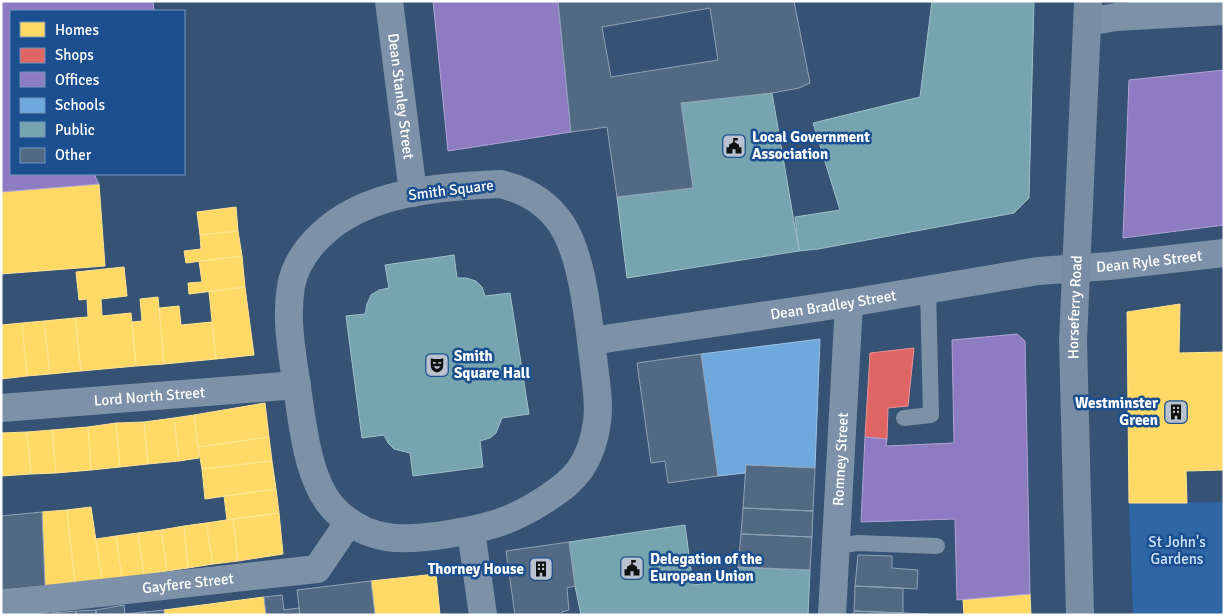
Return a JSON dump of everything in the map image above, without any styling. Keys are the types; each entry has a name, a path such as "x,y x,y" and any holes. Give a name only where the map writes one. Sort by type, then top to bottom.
{"main road":[{"name":"Horseferry Road","path":"1080,615 1073,380 1075,269 1088,11"}],"street":[{"name":"Dean Stanley Street","path":"389,1 413,193"},
{"path":"1088,11 1116,17 1224,10"},
{"name":"Smith Square","path":"500,184 518,188 534,196 551,210 564,227 575,254 591,341 598,401 597,421 592,445 583,465 570,483 527,512 497,525 471,531 397,539 373,535 349,522 333,508 322,491 304,442 288,320 292,283 300,260 310,245 330,226 351,213 378,201 413,193 500,184"},
{"name":"Dean Ryle Street","path":"1075,269 1224,253"},
{"name":"Dean Bradley Street","path":"591,341 849,303 1038,271 1075,269"},
{"name":"Romney Street","path":"832,615 849,303"},
{"name":"Lord North Street","path":"1,408 297,385"},
{"name":"Gayfere Street","path":"1,604 317,569 349,522"},
{"path":"471,531 483,615"}],"lane":[{"path":"904,418 931,415 928,289"},
{"path":"836,546 858,543 936,546"}],"green space":[{"name":"St John's Gardens","path":"1224,502 1224,615 1133,615 1129,503"}],"building: Homes":[{"path":"99,184 105,266 1,274 1,192"},
{"path":"236,207 238,231 200,235 197,212"},
{"path":"238,231 242,256 186,263 184,251 201,249 200,235"},
{"path":"242,256 245,287 189,294 188,283 202,282 199,261"},
{"path":"124,267 127,296 101,299 102,316 131,313 136,366 81,371 75,318 88,317 87,299 79,300 76,272"},
{"path":"245,287 254,355 216,359 209,292"},
{"path":"158,297 164,364 136,366 132,322 142,321 140,299"},
{"name":"Westminster Green","path":"1180,304 1179,353 1224,352 1224,470 1186,471 1187,503 1129,503 1127,312"},
{"path":"179,306 181,325 212,322 216,359 164,364 159,308"},
{"path":"75,318 81,371 50,374 44,321"},
{"path":"44,321 50,374 27,376 22,323"},
{"path":"22,323 27,376 1,379 1,325"},
{"path":"265,403 269,437 198,447 194,415"},
{"path":"194,415 199,458 179,461 174,418"},
{"path":"174,418 179,461 148,464 144,422"},
{"path":"144,422 148,464 120,467 116,423"},
{"path":"116,423 120,467 91,470 88,427"},
{"path":"88,427 91,470 56,473 52,430"},
{"path":"52,430 56,473 31,474 27,432"},
{"path":"27,432 31,474 1,476 1,433"},
{"path":"269,437 272,461 202,469 198,447"},
{"path":"272,461 276,489 205,499 202,469"},
{"path":"276,489 279,513 227,520 224,496"},
{"path":"91,507 102,581 75,584 67,510"},
{"path":"67,510 75,584 45,586 42,512"},
{"path":"279,513 283,554 238,561 233,519"},
{"path":"233,519 238,561 213,564 206,523"},
{"path":"206,523 213,564 188,568 184,526"},
{"path":"184,526 188,568 167,571 161,530"},
{"path":"161,530 167,571 144,575 138,533"},
{"path":"138,533 144,575 122,578 116,536"},
{"path":"116,536 122,578 102,581 96,539"},
{"path":"436,574 440,615 375,615 371,581"},
{"path":"1030,594 1031,615 964,615 963,600"},
{"path":"264,597 266,615 164,615 164,610"}],"building: Shops":[{"path":"914,348 908,406 888,408 887,439 865,437 870,353"}],"building: Offices":[{"path":"1,1 153,1 154,10 10,10 10,175 94,175 99,184 1,192"},
{"path":"433,1 558,1 571,132 448,151"},
{"path":"1224,70 1224,225 1123,238 1129,80"},
{"path":"1017,334 1025,341 1030,594 957,600 955,519 861,522 865,437 887,439 886,446 954,443 952,340"}],"building: Schools":[{"path":"820,339 815,468 746,465 745,473 718,476 701,354"}],"building: Public":[{"path":"932,1 1034,1 1029,198 1014,213 799,251 795,217 840,210 813,123 920,97"},
{"name":"Local Government Association","path":"772,93 799,251 627,278 617,197 693,188 681,103"},
{"name":"Smith Square Hall","path":"454,255 457,278 476,281 482,287 485,296 510,293 529,414 502,418 496,433 490,438 480,441 483,467 413,476 410,453 394,449 384,435 362,438 346,316 365,314 371,295 379,290 389,288 385,265"},
{"name":"Delegation of the European Union","path":"685,525 693,585 737,580 738,567 810,570 808,615 581,615 569,542"}],"building: Other":[{"path":"558,1 794,1 810,83 799,88 772,93 681,103 693,188 617,197 607,127 571,132","holes":["710,8 718,60 611,77 602,27"]},
{"path":"701,354 718,476 668,483 665,461 651,463 637,363"},
{"path":"746,465 815,468 813,511 743,508"},
{"path":"743,508 813,511 812,537 741,534"},
{"path":"42,512 45,586 1,590 1,516"},
{"path":"741,534 812,537 810,570 738,567"},
{"name":"Thorney House","path":"569,542 575,586 567,588 569,610 562,612 562,615 515,615 506,551"},
{"path":"858,555 892,556 892,568 918,570 917,589 855,586"},
{"path":"371,581 375,615 300,615 297,590"},
{"path":"855,586 903,588 903,613 854,611"},
{"path":"282,595 284,610 299,608 300,615 266,615 264,597"},
{"path":"124,605 125,615 96,615 96,610"},
{"path":"96,610 96,615 76,615 76,611"},
{"path":"164,610 164,615 145,615 144,612"},
{"path":"76,611 76,615 53,615 52,613"},
{"path":"854,611 928,614 928,615 853,615"},
{"path":"144,612 145,615 125,615 125,614"}],"place":[{"name":"Local Government Association","path":"734,146"},
{"name":"Smith Square Hall","path":"437,365"},
{"name":"Westminster Green","path":"1176,412"},
{"name":"Delegation of the European Union","path":"632,568"},
{"name":"Thorney House","path":"541,569"}]}
